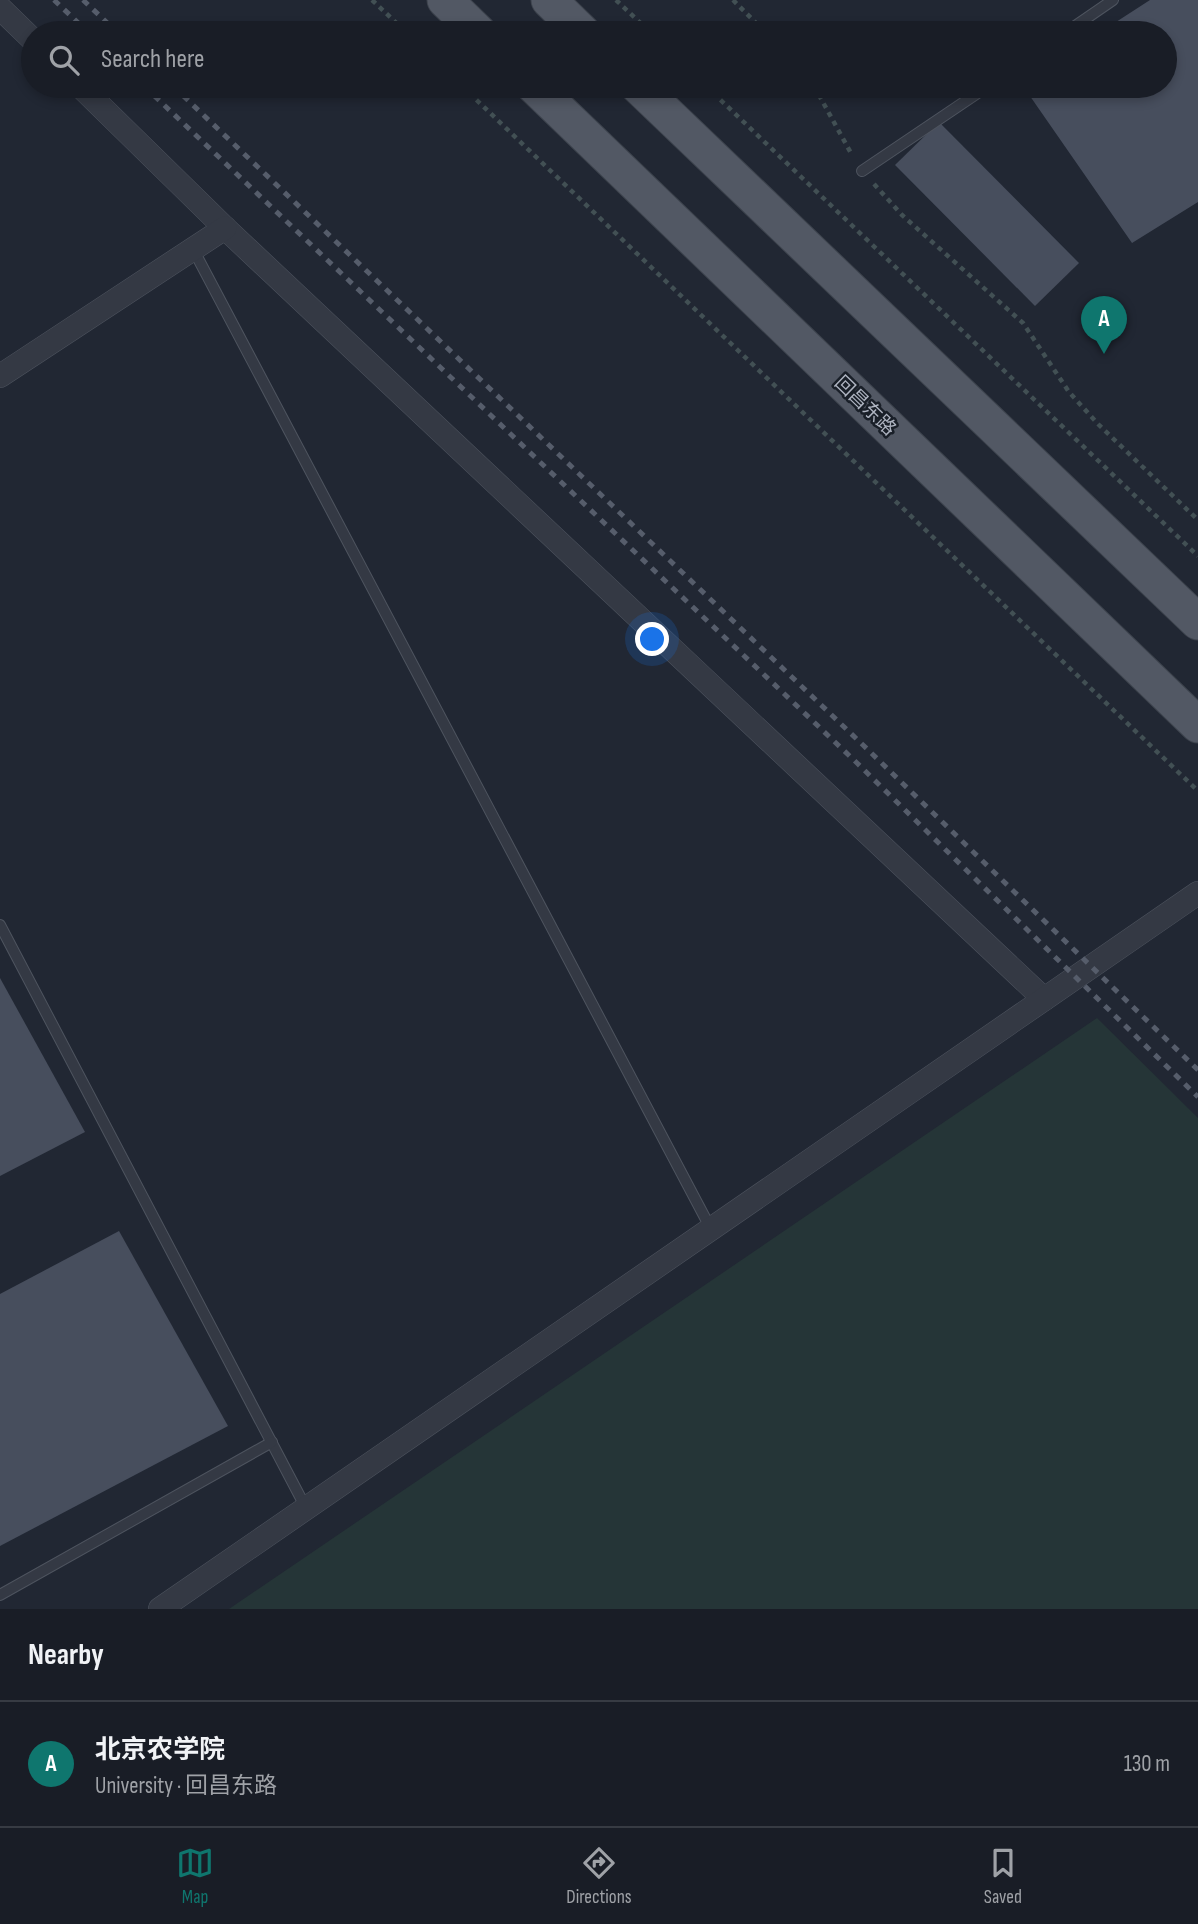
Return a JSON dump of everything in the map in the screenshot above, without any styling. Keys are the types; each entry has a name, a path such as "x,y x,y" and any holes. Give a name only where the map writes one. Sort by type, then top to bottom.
{"main road":[{"path":"445,0 467,21"},
{"path":"549,0 571,21"},
{"name":"回昌东路","path":"546,98 1198,725"},
{"path":"651,98 1198,622"}],"street":[{"path":"0,8 21,28"},
{"path":"92,98 225,228 1044,999"},
{"path":"0,376 225,228"},
{"path":"160,1609 1198,894"}],"lane":[{"path":"1082,21 1113,0"},
{"path":"862,172 970,98"},
{"path":"193,248 711,1229"},
{"path":"0,926 306,1508"},
{"path":"0,1595 272,1443"}],"path":[{"path":"372,0 394,21"},
{"path":"616,0 638,21"},
{"path":"733,0 754,21"},
{"path":"475,98 1198,792"},
{"path":"719,98 1198,556"},
{"path":"821,98 862,172 902,215 1023,323 1069,392 1098,424 1198,520"}],"shaded area":[{"path":"1097,1018 1198,1118 1198,1609 229,1609"}],"building":[{"path":"1150,0 1198,0 1198,202 1132,243 1031,98 1177,98 1177,21 1118,21"},
{"path":"939,122 1079,263 1035,306 895,165"},
{"path":"0,978 85,1132 0,1176"},
{"path":"119,1231 228,1426 0,1546 0,1294"}],"railway":[{"path":"54,0 76,21"},
{"path":"83,0 105,21"},
{"path":"157,98 857,763 1198,1097"},
{"path":"186,98 863,745 1198,1070"}],"place":[{"name":"北京农学院","path":"1104,354"}]}
